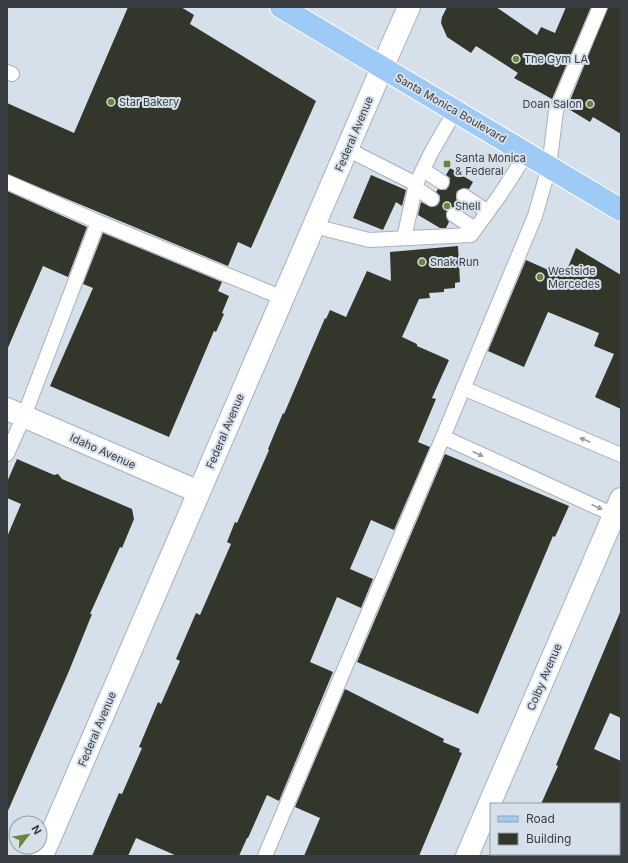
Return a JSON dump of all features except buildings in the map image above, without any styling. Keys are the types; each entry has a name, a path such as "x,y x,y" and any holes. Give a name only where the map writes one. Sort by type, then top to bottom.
{"main road":[{"name":"Santa Monica Boulevard","path":"281,7 621,210"}],"street":[{"name":"Federal Avenue","path":"42,856 409,7"},
{"name":"Idaho Avenue","path":"16,412 199,492"},
{"name":"Colby Avenue","path":"491,803 618,507"},
{"name":"Colby Avenue","path":"468,856 490,805"}],"lane":[{"path":"265,856 443,438 535,216 549,168 556,111 600,7"},
{"path":"404,238 416,186 431,153 455,111"},
{"path":"347,149 416,186 432,199"},
{"path":"314,226 369,240 471,235 527,153"},
{"path":"423,170 442,182"},
{"path":"7,182 98,222 283,298"},
{"path":"464,196 488,212"},
{"path":"454,215 475,229"},
{"path":"7,454 16,412 98,222"},
{"path":"463,388 621,455"},
{"path":"443,438 618,507"}],"place":[{"name":"The Gym LA","path":"516,59"},
{"name":"Star Bakery","path":"111,102"},
{"name":"Doan Salon","path":"590,104"},
{"name":"Santa Monica & Federal","path":"447,164"},
{"name":"Shell","path":"447,206"},
{"name":"Snak Run","path":"422,262"},
{"name":"Westside Mercedes","path":"540,277"}]}
